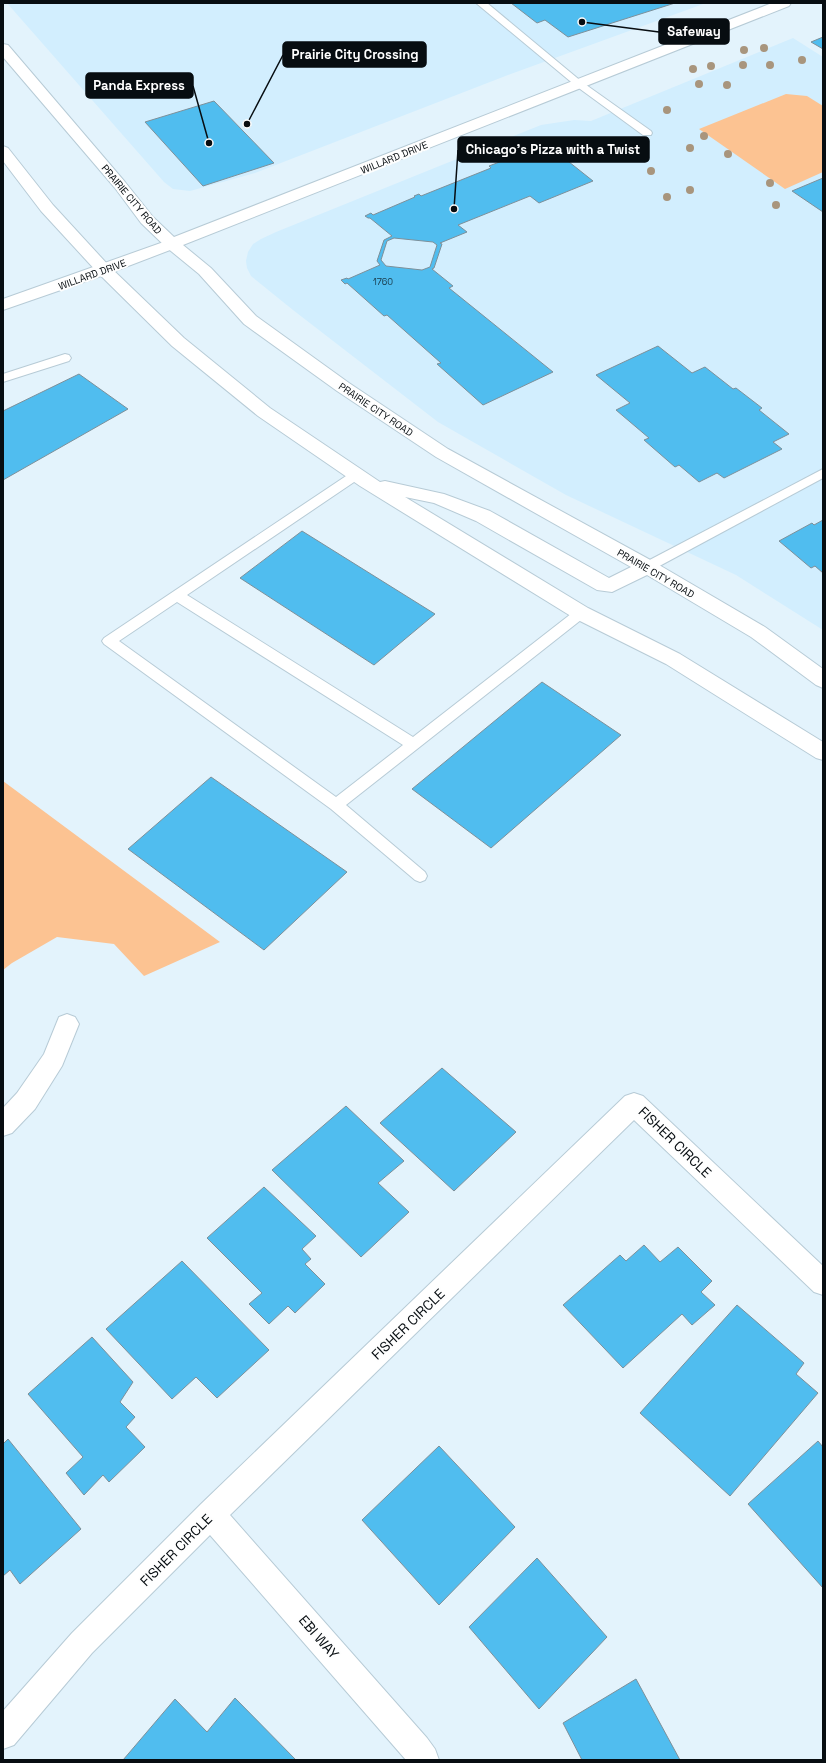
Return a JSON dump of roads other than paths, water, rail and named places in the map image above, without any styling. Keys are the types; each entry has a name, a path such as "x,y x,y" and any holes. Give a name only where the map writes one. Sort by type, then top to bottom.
{"main road":[{"name":"WILLARD DRIVE","path":"3,305 104,270 172,244 784,3"},
{"name":"PRAIRIE CITY ROAD","path":"3,48 120,185 147,220 172,244 205,271 250,320 343,387 442,453 647,567 758,632 823,680"},
{"path":"3,151 47,208 104,270 178,342 264,412 363,480 582,613 673,659 823,752"},
{"path":"363,480 438,498 483,516 604,585 612,585 647,567"},
{"path":"3,1125 26,1101 54,1059 67,1024"},
{"name":"FISHER CIRCLE","path":"3,1734 82,1643 211,1514 634,1104 823,1283"},
{"name":"EBI WAY","path":"211,1514 411,1742 424,1760"}],"lane":[{"path":"481,3 579,84 647,133"},
{"path":"3,378 65,358"},
{"path":"647,567 823,473"},
{"path":"363,480 177,595 109,641 336,805 420,876"},
{"path":"177,595 413,744"},
{"path":"336,805 582,613"}],"place":[{"name":"Safeway","path":"582,22"},
{"name":"Prairie City Crossing","path":"247,124"},
{"name":"Panda Express","path":"209,143"},
{"name":"Chicago's Pizza with a Twist","path":"454,209"}]}
